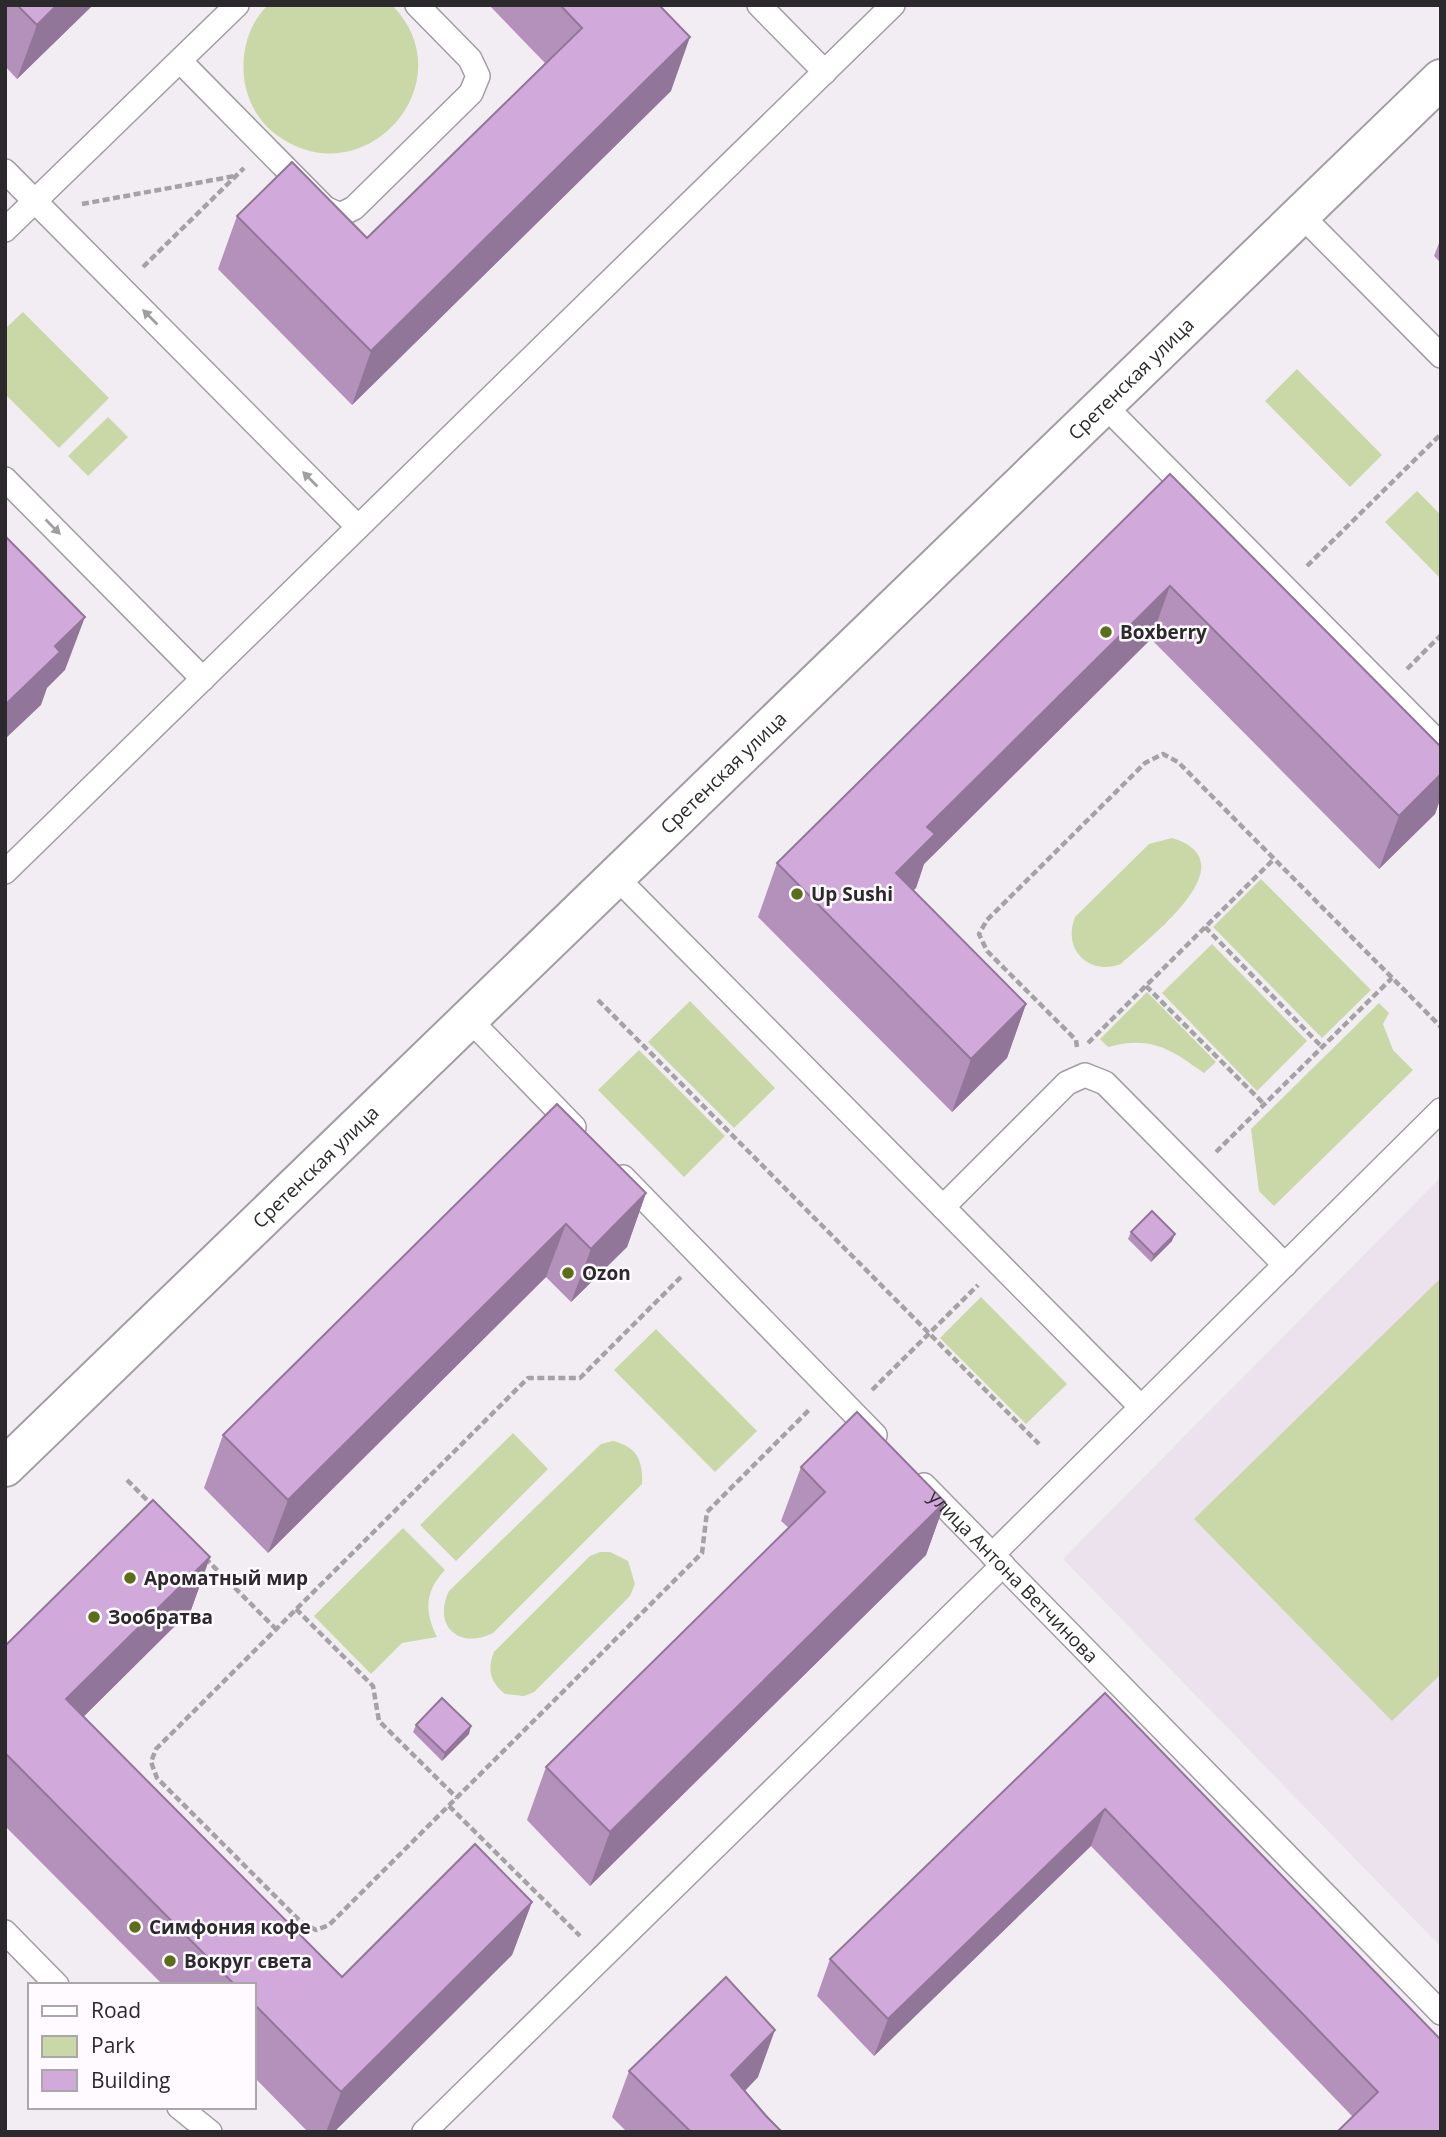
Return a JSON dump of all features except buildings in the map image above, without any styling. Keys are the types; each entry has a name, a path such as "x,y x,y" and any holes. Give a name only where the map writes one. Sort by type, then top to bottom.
{"street":[{"name":"Сретенская улица","path":"5,1467 1441,79"}],"lane":[{"path":"5,230 237,5"},
{"path":"180,61 325,208 340,215 354,208 471,93 478,76 470,59 417,5"},
{"path":"759,5 825,72"},
{"path":"5,872 825,72 879,10"},
{"path":"5,171 358,527"},
{"path":"1301,215 1441,356"},
{"path":"1104,405 1441,745"},
{"path":"5,479 203,679"},
{"path":"616,877 1141,1407"},
{"path":"469,1019 590,1143"},
{"path":"943,1206 1067,1083 1085,1075 1105,1083 1285,1265"},
{"path":"424,2132 998,1560 1141,1407 1441,1110"},
{"path":"608,1162 887,1448"},
{"name":"улица Антона Ветчинова","path":"906,1467 1441,2013"},
{"path":"5,1932 55,1983"},
{"path":"181,2109 210,2132"}],"path":[{"path":"122,288 265,148"},
{"path":"55,221 72,206 237,175"},
{"path":"1286,588 1441,434"},
{"path":"1386,689 1441,635"},
{"path":"1274,859 1079,1053 1076,1040 987,951 979,934 987,920 1145,763 1163,754 1178,762 1441,1027"},
{"path":"1205,927 1323,1047"},
{"path":"1194,1173 1392,978"},
{"path":"1146,986 1264,1104"},
{"path":"598,1000 1039,1444"},
{"path":"701,1257 580,1378 528,1378 156,1749 151,1762 157,1778 301,1922 316,1930 329,1925 702,1553 707,1512 830,1389"},
{"path":"872,1390 982,1281"},
{"path":"127,1480 155,1508"},
{"path":"202,1555 276,1629"},
{"path":"296,1609 373,1686 379,1721 457,1798"},
{"path":"449,1806 601,1958"}],"shaded area":[{"path":"1441,1177 1441,1947 1063,1559"}],"green space":[{"path":"268,5 392,5 412,35 418,66 412,96 396,122 373,142 343,152 311,151 272,131 253,107 244,73 250,31"},
{"path":"23,312 109,398 59,448 5,394 5,329"},
{"path":"1297,369 1382,455 1350,487 1265,401"},
{"path":"108,417 128,437 88,476 68,456"},
{"path":"1417,491 1441,515 1441,579 1385,522"},
{"path":"1172,838 1194,849 1201,864 1198,882 1170,919 1121,964 1109,967 1089,963 1075,950 1072,929 1075,917 1149,844"},
{"path":"1261,879 1371,990 1322,1038 1213,927"},
{"path":"1212,944 1307,1041 1257,1091 1162,993"},
{"path":"1147,992 1216,1062 1204,1073 1181,1057 1159,1047 1136,1043 1108,1047 1100,1039"},
{"path":"690,1001 775,1088 734,1128 648,1042"},
{"path":"1379,1003 1389,1013 1383,1024 1393,1050 1413,1070 1274,1206 1259,1191 1251,1129"},
{"path":"639,1050 725,1136 684,1177 598,1090"},
{"path":"1441,1278 1441,1674 1392,1721 1194,1519"},
{"path":"981,1297 1067,1384 1026,1424 940,1338"},
{"path":"656,1329 757,1431 715,1472 614,1370"},
{"path":"513,1433 548,1469 456,1561 420,1525"},
{"path":"613,1441 628,1447 637,1456 642,1484 493,1633 470,1639 452,1632 444,1615 449,1591 601,1444"},
{"path":"403,1528 445,1570 433,1586 429,1602 430,1619 437,1637 402,1643 371,1674 314,1616"},
{"path":"610,1552 628,1561 635,1584 630,1596 534,1692 524,1696 505,1694 491,1675 494,1652 590,1556"}],"place":[{"name":"Boxberry","path":"1106,632"},
{"name":"Up Sushi","path":"797,894"},
{"name":"Ozon","path":"568,1273"},
{"name":"Ароматный мир","path":"130,1578"},
{"name":"Зообратва","path":"94,1617"},
{"name":"Симфония кофе","path":"135,1927"},
{"name":"Вокруг света","path":"170,1961"}]}
